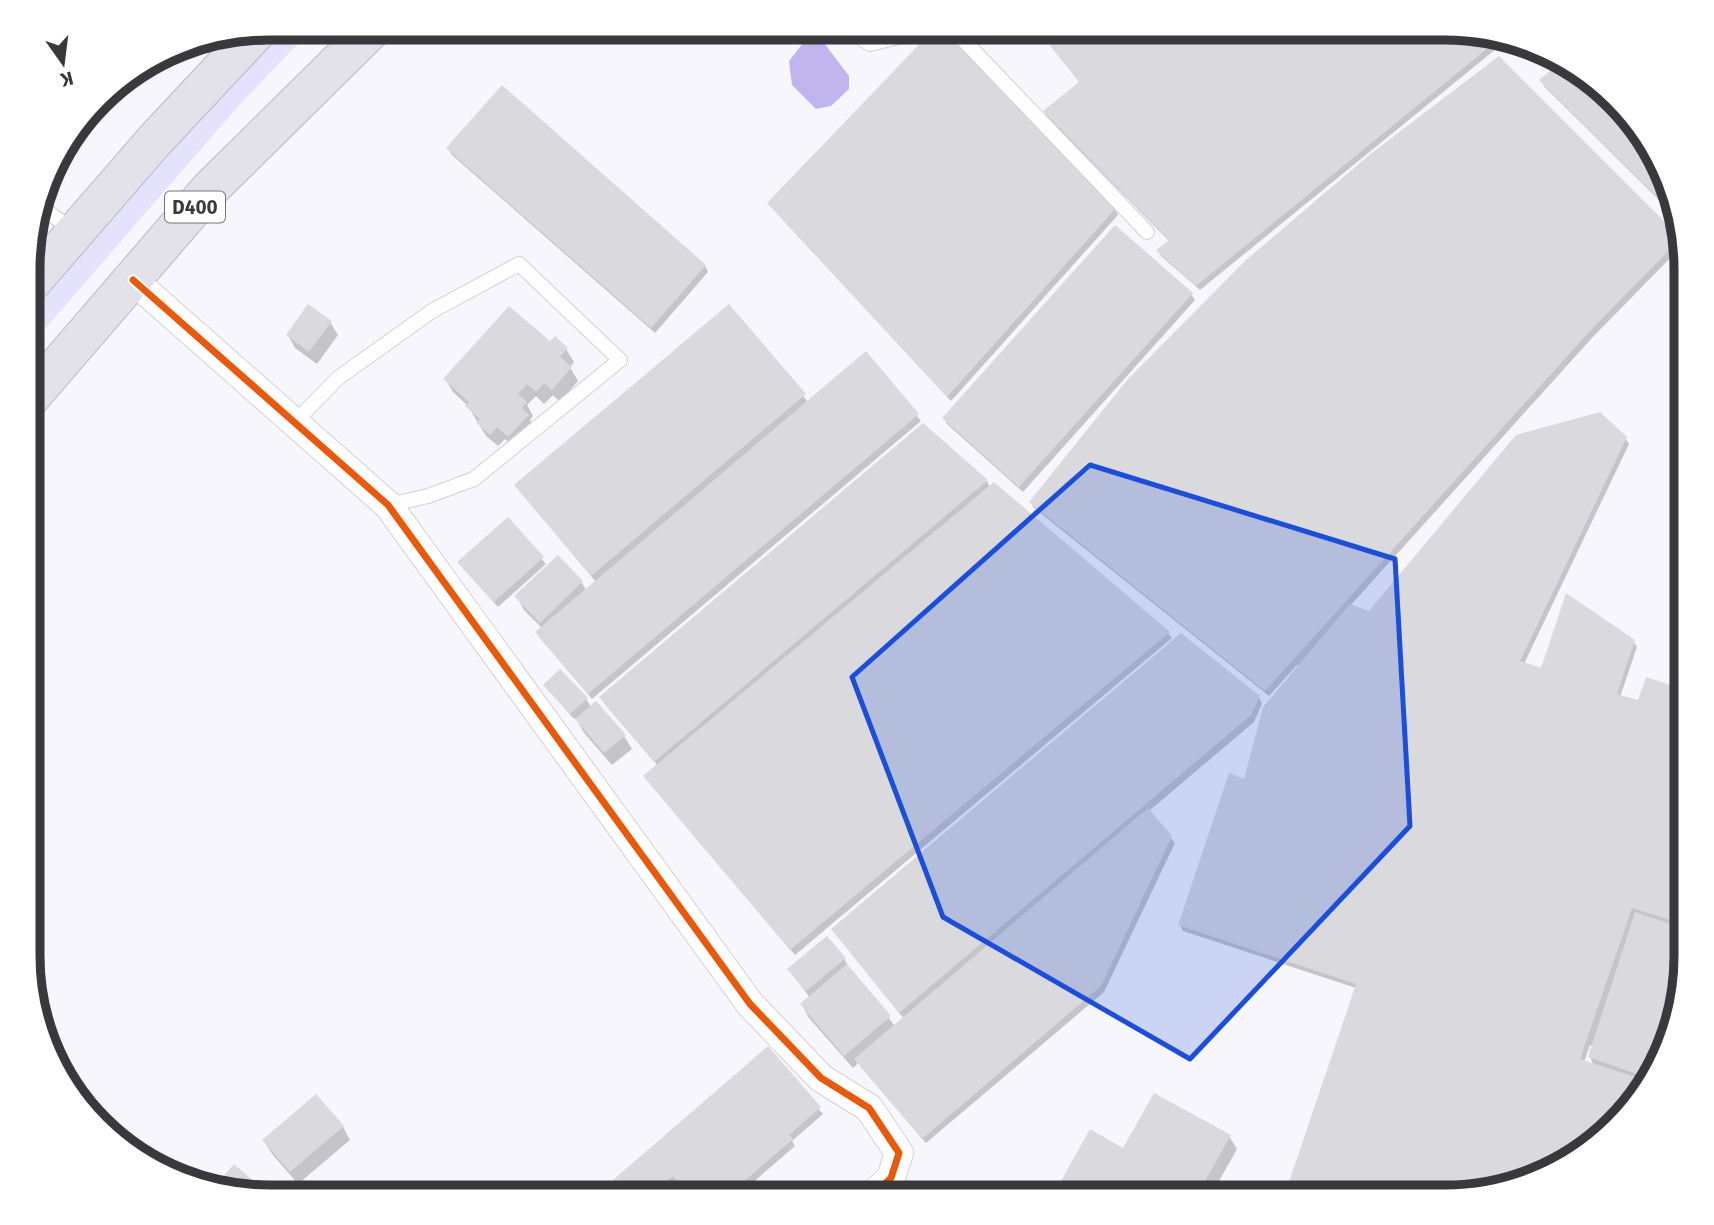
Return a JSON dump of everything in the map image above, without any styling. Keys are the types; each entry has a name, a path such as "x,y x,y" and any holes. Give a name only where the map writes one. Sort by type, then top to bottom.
{"highway":[{"name":"D400","path":"40,386 210,189 360,41"},
{"path":"40,272 155,140 247,42"}],"street":[{"path":"133,280 388,505 750,1004 821,1078 869,1108 898,1153 891,1178 884,1185"}],"lane":[{"path":"865,41 870,44 882,41"},
{"path":"964,41 1147,232"},
{"path":"48,212 75,232"},
{"path":"295,422 338,378 432,311 519,264 620,360 474,479 428,496 388,505"}],"highlighted area":[{"path":"1090,465 1395,559 1410,826 1190,1059 943,917 852,677"}],"shaded area":[{"path":"273,41 301,41 241,103 40,334 40,301 225,89"},
{"path":"805,41 823,41 849,76 849,89 831,106 816,109 792,85 789,61"}],"building":[{"path":"923,41 956,41 1116,208 947,397 767,203"},
{"path":"1046,41 1460,41 1491,45 1196,286 1156,250 1169,240 1043,111 1079,82"},
{"path":"1499,56 1669,226 1672,247 1589,332 1265,691 1029,502 1128,379 1245,261 1368,156"},
{"path":"1553,68 1607,107 1635,142 1650,168 1664,205 1539,80"},
{"path":"502,85 706,265 651,328 446,148"},
{"path":"1115,225 1193,293 1019,487 942,418"},
{"path":"308,304 332,321 309,352 286,335"},
{"path":"729,304 806,394 591,576 514,485"},
{"path":"509,306 550,341 555,336 568,348 560,357 572,367 552,390 544,383 536,392 527,384 518,394 527,402 522,408 529,415 508,437 497,427 490,435 476,423 480,419 465,406 469,402 443,379"},
{"path":"866,351 919,414 588,694 535,632"},
{"path":"1600,412 1627,437 1520,661 1541,668 1566,593 1635,640 1617,694 1638,700 1646,677 1673,686 1673,921 1632,908 1580,1059 1638,1078 1607,1118 1584,1137 1546,1161 1518,1173 1490,1180 1445,1185 1288,1185 1356,984 1178,925 1229,773 1244,779 1263,707 1350,604 1369,611 1516,435"},
{"path":"923,423 988,480 654,762 599,697"},
{"path":"994,482 1170,632 790,950 643,776"},
{"path":"508,517 544,557 494,602 457,562"},
{"path":"558,555 583,581 540,623 514,596"},
{"path":"1181,633 1260,696 1251,715 899,1013 831,929"},
{"path":"560,669 588,698 570,714 543,685"},
{"path":"596,701 626,735 604,753 575,719"},
{"path":"1148,808 1172,836 1101,986 922,1139 854,1059"},
{"path":"1635,912 1673,925 1673,971 1669,1001 1662,1029 1643,1070 1640,1075 1588,1057"},
{"path":"827,936 846,958 806,991 787,969"},
{"path":"847,964 891,1016 844,1056 800,1004"},
{"path":"768,1046 821,1107 789,1135 793,1139 741,1184 680,1184 673,1176 663,1184 617,1184 613,1180"},
{"path":"1154,1093 1231,1135 1203,1185 1059,1185 1090,1129 1123,1148"},
{"path":"316,1094 344,1126 290,1172 262,1140"},
{"path":"234,1164 256,1184 224,1180 221,1179"}],"cycle path":[{"path":"133,280 388,505 750,1004 821,1078 869,1108 899,1153 891,1178 884,1185"}]}
